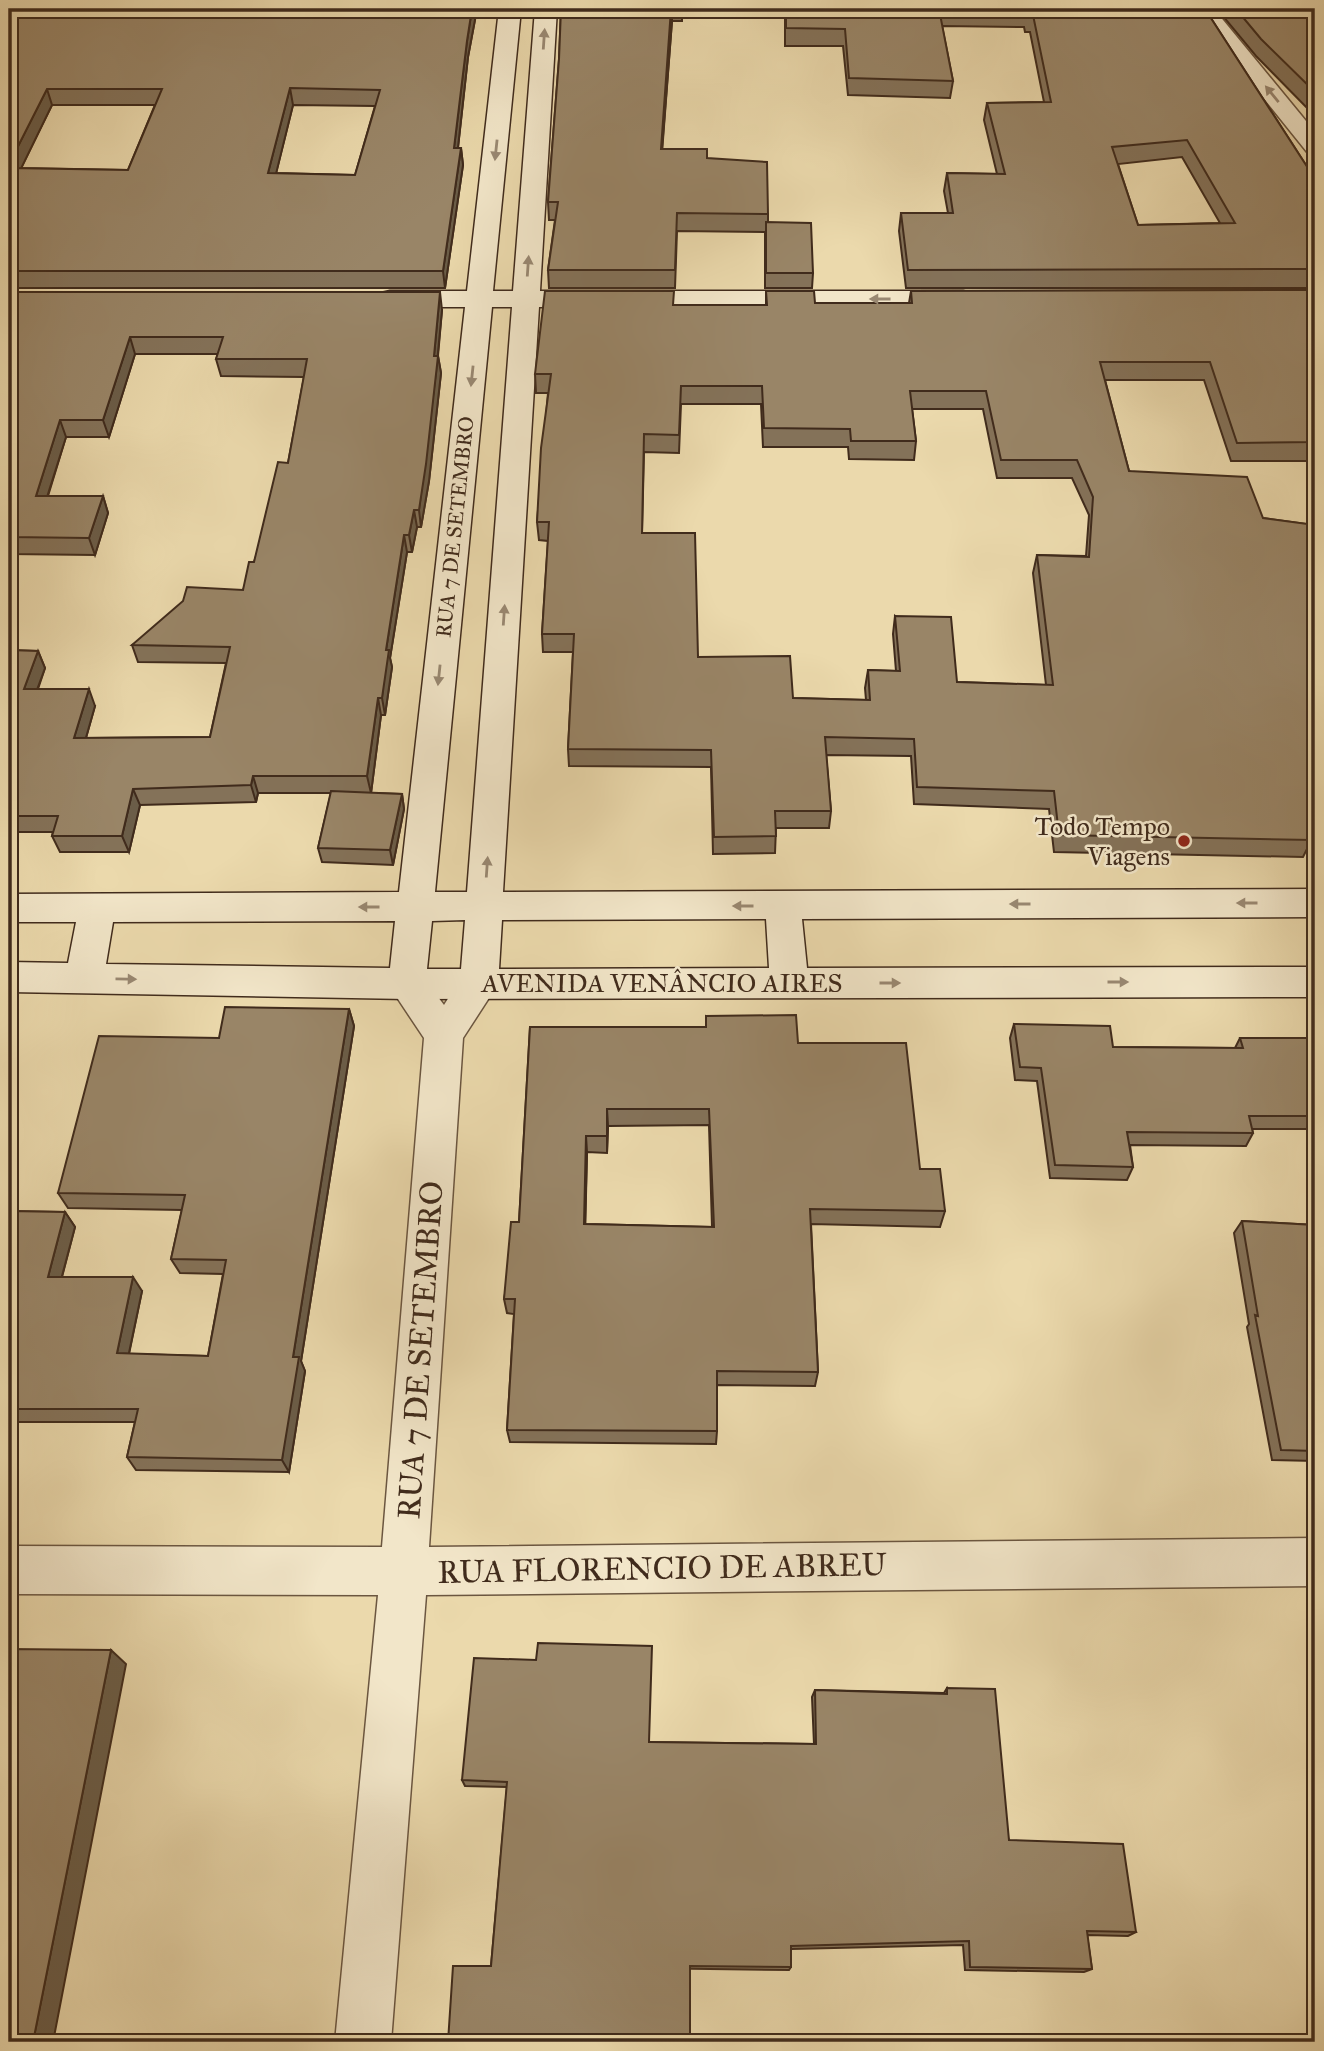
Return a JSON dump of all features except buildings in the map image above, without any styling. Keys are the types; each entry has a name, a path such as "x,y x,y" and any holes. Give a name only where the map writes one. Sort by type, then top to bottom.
{"street":[{"name":"RUA 7 DE SETEMBRO","path":"407,984 510,9"},
{"name":"RUA 7 DE SETEMBRO","path":"479,984 546,9"},
{"path":"1203,9 1315,147"},
{"path":"501,98 540,98"},
{"path":"370,299 983,299"},
{"path":"451,570 508,570"},
{"path":"9,908 1315,903"},
{"path":"783,905 789,983"},
{"path":"83,979 97,908"},
{"name":"AVENIDA VENÂNCIO AIRES","path":"9,977 407,984 1315,982"},
{"path":"407,984 444,1035 479,984"},
{"name":"RUA 7 DE SETEMBRO","path":"363,2042 404,1571 444,1035"},
{"name":"RUA FLORENCIO DE ABREU","path":"9,1570 404,1571 1315,1562"}],"place":[{"name":"Todo Tempo Viagens","path":"1184,841"}]}
